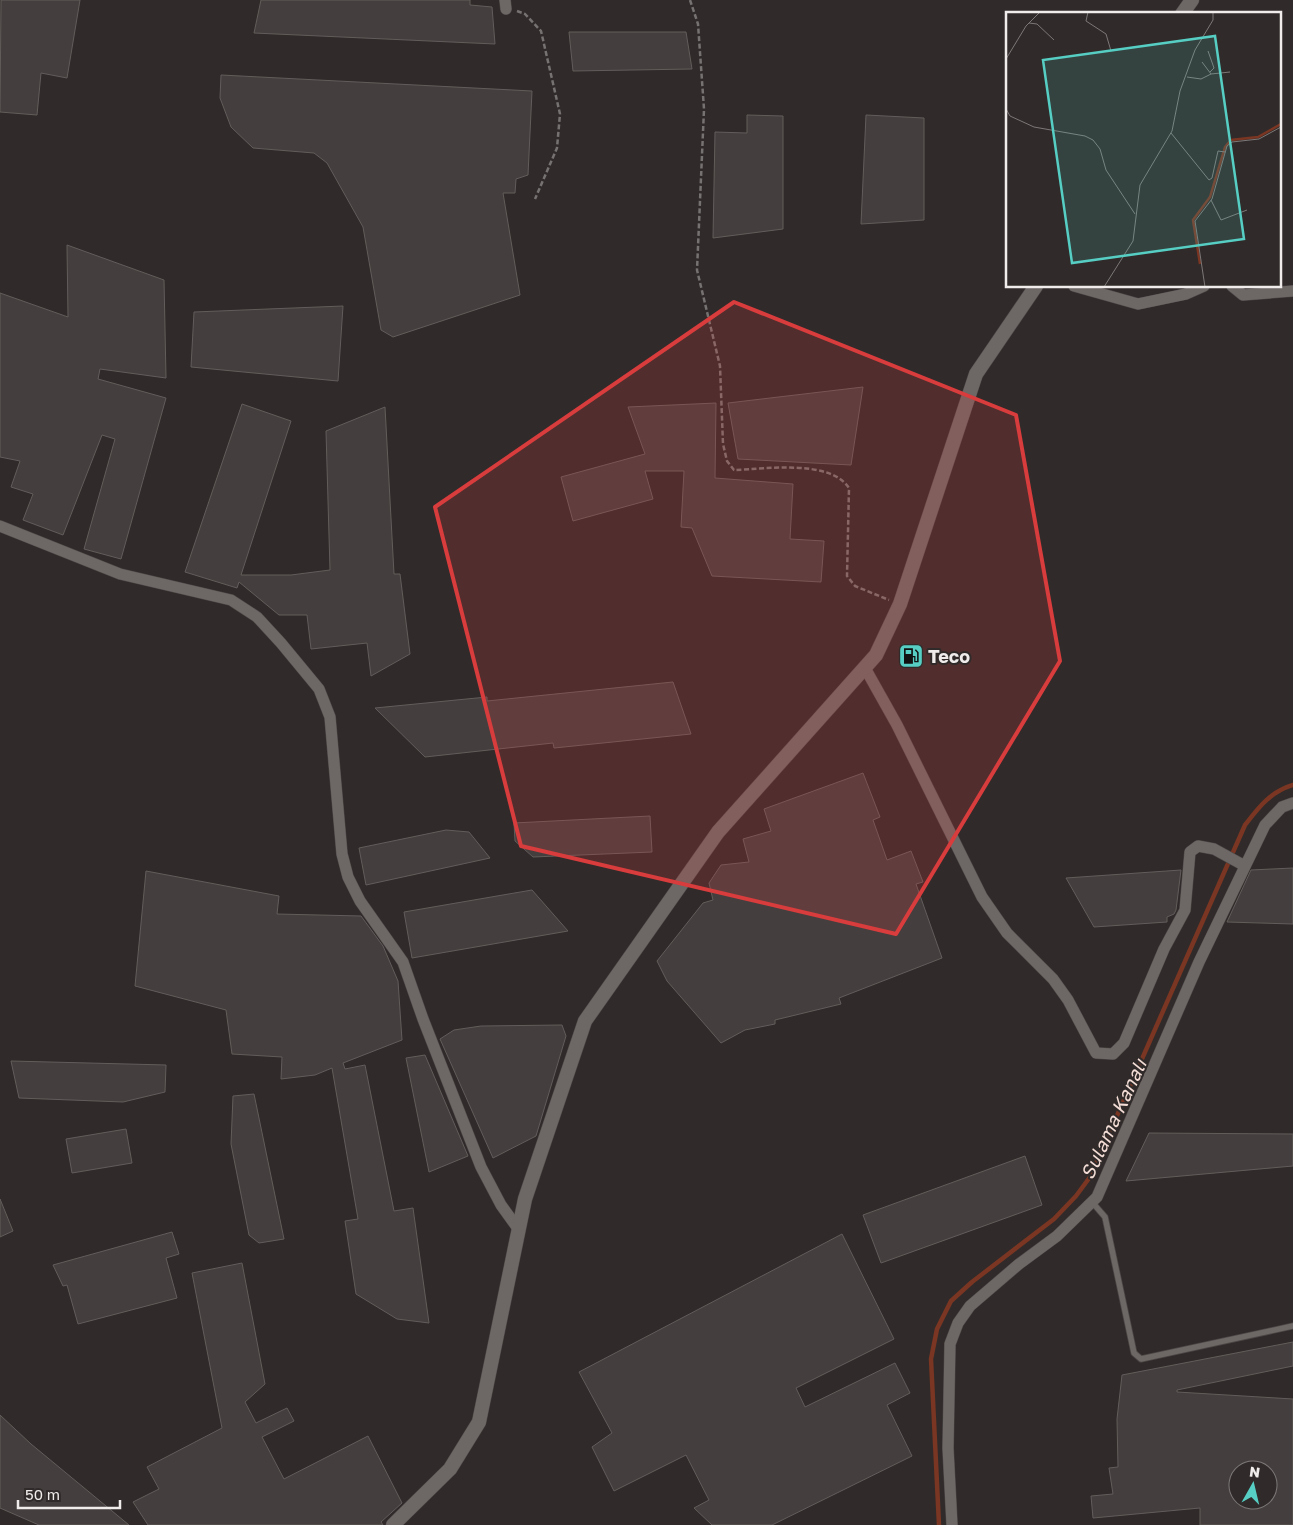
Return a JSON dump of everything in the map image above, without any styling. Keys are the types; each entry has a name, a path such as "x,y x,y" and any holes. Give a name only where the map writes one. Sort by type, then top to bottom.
{"street":[{"path":"1183,12 1192,0"},
{"path":"393,1525 450,1469 479,1422 525,1199 585,1021 718,832 876,655 900,604 976,374 1035,288"},
{"path":"1081,288 1138,304 1186,294 1200,288"},
{"path":"1234,288 1243,295 1293,291"},
{"path":"0,526 120,574 231,600 257,617 319,689 330,717 342,854 348,877 360,900 403,962 423,1019 481,1166 501,1206 519,1230"},
{"path":"865,668 896,725 982,897 1007,933 1053,979 1068,1000 1096,1053 1113,1054 1124,1043 1164,949 1184,910 1190,852 1198,846 1214,849 1235,860"},
{"path":"952,1525 948,1448 950,1344 958,1322 970,1306 1019,1264 1057,1236 1097,1197 1199,962 1235,860 1282,807 1293,803"}],"lane":[{"path":"1092,1202 1105,1217 1134,1353 1141,1359 1293,1326"}],"path":[{"path":"690,0 698,24 704,109 697,270 720,366 723,444 727,461 734,470 810,469 832,473 844,481 849,488 847,576 855,586 900,604"},
{"path":"505,4 525,14 541,31 560,114 557,148 535,200"}],"highlighted area":[{"path":"734,302 1016,415 1060,661 896,934 521,846 435,507"}],"building":[{"path":"1,0 80,0 67,78 41,73 37,115 0,112"},
{"path":"261,0 470,0 470,5 492,7 495,44 254,33"},
{"path":"569,32 686,32 692,69 573,71"},
{"path":"221,75 532,91 528,175 516,179 515,193 503,193 520,295 393,337 381,330 363,227 327,163 314,153 253,148 231,127 220,98"},
{"path":"747,115 783,116 783,229 713,238 715,132 747,133"},
{"path":"866,115 924,118 924,220 861,224"},
{"path":"67,245 164,280 166,378 100,369 98,379 166,398 121,559 84,549 115,439 102,435 63,535 23,520 33,494 11,487 20,461 0,457 0,293 68,317"},
{"path":"343,306 338,381 191,367 194,312"},
{"path":"863,387 851,465 738,459 728,403"},
{"path":"716,403 715,478 793,484 790,539 824,541 821,582 712,576 692,528 681,527 684,471 645,471 653,499 573,521 561,477 645,454 628,407"},
{"path":"242,404 291,421 241,575 291,575 330,570 326,431 385,407 394,574 400,574 410,654 371,676 367,643 311,649 307,615 279,615 239,582 237,588 185,572"},
{"path":"673,682 691,734 554,748 553,743 425,757 375,708 487,697 487,701"},
{"path":"863,773 880,817 873,820 887,860 911,851 923,882 916,884 942,958 839,998 841,1004 775,1020 775,1024 745,1030 721,1043 667,981 657,961 703,903 713,900 709,883 721,865 749,862 743,839 771,831 764,809"},
{"path":"650,816 652,852 533,857 515,841 514,823"},
{"path":"446,830 469,832 490,858 366,885 359,848"},
{"path":"1293,868 1293,924 1227,922 1251,870"},
{"path":"1181,870 1176,910 1174,914 1167,917 1167,922 1094,927 1066,878"},
{"path":"146,871 279,896 277,914 361,916 383,946 398,981 402,1040 343,1063 345,1069 365,1065 394,1211 413,1208 429,1323 397,1319 356,1294 345,1221 358,1219 332,1068 315,1075 281,1079 282,1057 232,1054 226,1010 135,986"},
{"path":"532,890 568,931 412,958 404,912"},
{"path":"562,1025 566,1036 536,1136 493,1158 440,1039 454,1030 481,1026"},
{"path":"425,1055 468,1156 429,1172 406,1058"},
{"path":"11,1061 166,1065 165,1092 123,1102 19,1098"},
{"path":"254,1094 284,1239 259,1243 249,1235 231,1144 233,1096"},
{"path":"126,1129 132,1163 72,1173 66,1139"},
{"path":"1149,1133 1293,1134 1293,1166 1126,1181"},
{"path":"1025,1156 1042,1205 881,1263 863,1215"},
{"path":"0,1199 13,1231 0,1237"},
{"path":"172,1232 179,1254 166,1258 177,1298 78,1324 67,1285 63,1286 53,1265"},
{"path":"842,1234 894,1339 796,1388 805,1407 895,1363 910,1393 887,1405 912,1456 772,1525 712,1525 694,1508 709,1500 686,1455 614,1491 592,1447 612,1433 579,1372"},
{"path":"242,1263 265,1384 245,1402 256,1423 287,1408 294,1421 262,1437 284,1479 368,1436 402,1503 381,1522 383,1525 148,1525 133,1502 159,1489 147,1467 222,1428 192,1273"},
{"path":"1293,1342 1293,1366 1177,1390 1177,1392 1293,1399 1293,1525 1200,1525 1200,1508 1093,1518 1091,1496 1113,1494 1109,1468 1118,1467 1117,1419 1122,1375"},
{"path":"0,1415 31,1444 129,1525 39,1525 0,1508"}],"waterway":[{"name":"Sulama Kanalı","path":"939,1525 931,1359 937,1329 951,1301 972,1282 1054,1219 1076,1196 1090,1177 1245,825 1260,806 1271,796 1293,785"}],"place":[{"name":"Teco","path":"911,656"}]}
